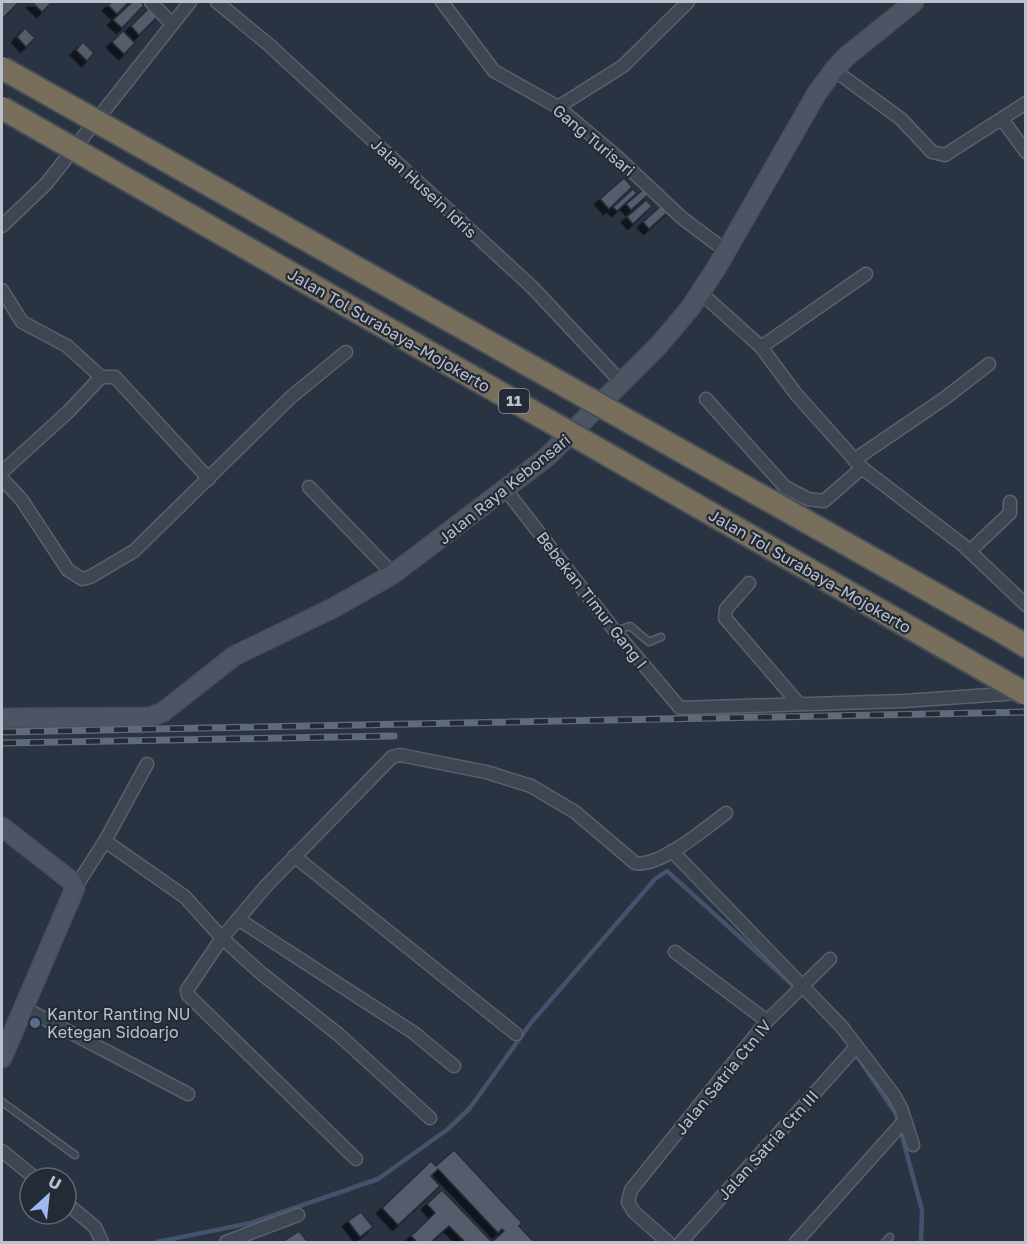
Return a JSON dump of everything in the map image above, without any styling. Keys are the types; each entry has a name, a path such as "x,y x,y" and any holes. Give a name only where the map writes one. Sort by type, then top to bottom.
{"highway":[{"name":"11","path":"2,68 1026,645"},
{"name":"Jalan Tol Surabaya–Mojokerto","path":"2,108 1026,693"}],"main road":[{"name":"Jalan Raya Kebonsari","path":"2,718 150,717 163,712 234,656 333,608 393,574 506,490 547,457 659,345 701,293 817,93 834,70 847,56 914,2"},
{"path":"2,827 70,880 75,888 2,1058"}],"street":[{"path":"151,2 172,24"},
{"path":"2,226 46,184 190,2"},
{"name":"Jalan Husein Idris","path":"217,2 268,44 532,287 622,383"},
{"name":"Gang Turisari","path":"442,2 494,71 558,107 615,155 682,218 726,251"},
{"path":"558,107 623,66 688,2"},
{"path":"834,70 888,109 932,152 940,155 945,155 1026,103"},
{"path":"1002,119 1026,152"},
{"path":"761,347 866,274"},
{"path":"2,290 22,322 67,346 101,377 115,377 120,381 209,479"},
{"path":"701,293 761,347 796,394 858,464 930,517 970,551 1026,605"},
{"path":"2,479 21,500 68,570 82,579 90,577 134,551 291,397 346,352"},
{"path":"706,399 732,424 778,479 808,499 824,501 858,464 989,364"},
{"path":"2,472 68,412 101,377"},
{"path":"309,488 393,574"},
{"name":"Bebekan Timur Gang I","path":"506,490 615,631 680,708 799,704"},
{"path":"970,551 1010,513 1010,502"},
{"path":"748,583 726,609 725,618 799,704 904,701 1026,693"},
{"path":"357,1159 188,994 190,985 238,919 294,856 350,803 385,762 400,755 486,772 531,786 575,812 635,863 644,865 672,851 726,813"},
{"path":"75,888 105,841 147,764"},
{"path":"105,841 185,897 222,938 262,974 338,1034 430,1118"},
{"path":"672,851 800,989 842,1027 854,1049 893,1094 901,1125 913,1145"},
{"path":"294,856 516,1034"},
{"path":"238,919 414,1033 454,1066"},
{"path":"675,952 767,1021"},
{"name":"Jalan Satria Ctn IV","path":"668,1242 634,1212 628,1202 632,1190 767,1021 830,959"},
{"path":"24,1008 188,1094"},
{"name":"Jalan Satria Ctn III","path":"681,1242 854,1049"},
{"path":"796,1242 901,1125"},
{"path":"2,1151 20,1166"},
{"path":"78,1213 95,1227 102,1242"},
{"path":"226,1242 298,1215"}],"lane":[{"path":"615,631 630,626 649,642 661,637"},
{"path":"2,1102 75,1155"}],"building":[{"path":"2,2 19,2 2,19"},
{"path":"32,2 52,2 42,12"},
{"path":"112,2 129,2 117,14 108,5"},
{"path":"132,2 141,2 144,5 122,28 113,20"},
{"path":"150,7 158,16 139,35 131,26"},
{"path":"25,28 35,38 26,47 17,37"},
{"path":"123,31 135,43 124,54 112,42"},
{"path":"83,42 94,53 87,61 76,50"},
{"path":"624,178 632,187 609,209 600,199"},
{"path":"633,189 637,193 617,211 613,207"},
{"path":"644,189 649,194 631,210 626,204"},
{"path":"646,200 652,206 633,224 627,217"},
{"path":"664,203 670,210 649,229 643,222"},
{"path":"454,1150 522,1223 519,1226 534,1242 492,1242 504,1231 502,1229 498,1233 438,1169 431,1176 440,1186 398,1225 382,1208 431,1161 436,1166"},
{"path":"442,1190 492,1242 465,1242 449,1226 431,1242 417,1242 411,1236 435,1213 427,1204"},
{"path":"361,1212 373,1227 360,1237 348,1221"},
{"path":"299,1231 308,1242 282,1242"}],"waterway":[{"path":"157,1242 251,1223 378,1179 448,1129 470,1108 530,1024 655,879 667,871 797,989"},
{"path":"857,1056 896,1114 922,1210 921,1242"}],"railway":[{"path":"2,732 1026,712"},
{"path":"2,743 394,736"}],"place":[{"name":"Kantor Ranting NU Ketegan Sidoarjo","path":"35,1023"}]}
